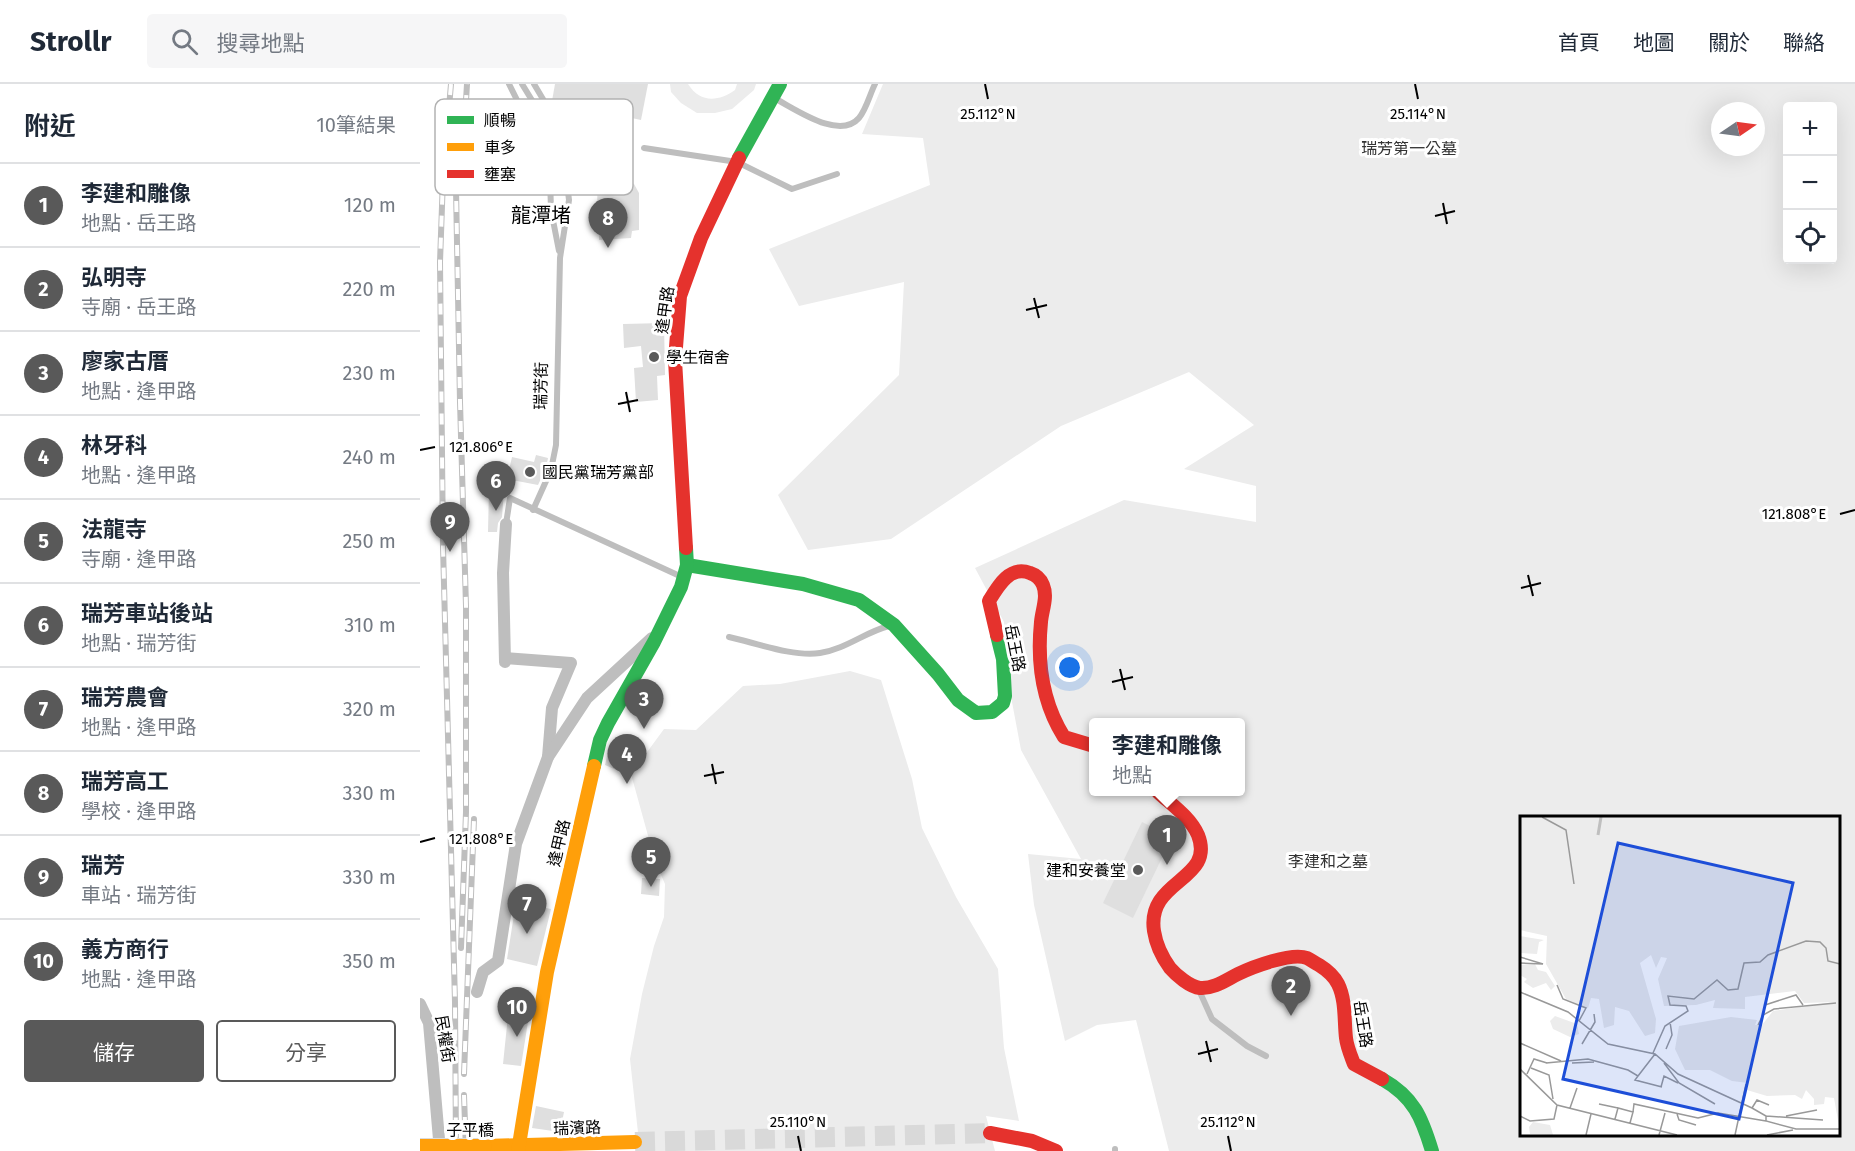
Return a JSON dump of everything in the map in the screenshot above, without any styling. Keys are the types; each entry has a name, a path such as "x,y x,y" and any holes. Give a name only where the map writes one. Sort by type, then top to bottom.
{"main road":[{"name":"逢甲路","path":"519,1149 547,972 600,740 613,711 662,629 686,572 675,360 680,296 701,238 780,84"},
{"name":"岳王路","path":"686,572 757,575 859,600 894,625 958,700 976,713 992,712 1003,703 1005,696 1003,659 989,601 999,584 1012,573 1025,570 1036,576 1044,587 1039,648 1041,675 1051,715 1064,737 1089,744"},
{"path":"1162,796 1190,823 1197,836 1200,853 1193,872 1177,882 1160,899 1152,916 1161,954 1173,971 1198,988"},
{"name":"岳王路","path":"1198,988 1215,986 1244,971 1277,959 1306,957 1329,972 1338,984 1343,999 1346,1041 1354,1064 1397,1088 1410,1100 1422,1119 1432,1151"},
{"path":"990,1133 1032,1141 1056,1151"},
{"name":"瑞濱路","path":"519,1149 635,1142"},
{"name":"子平橋","path":"420,1146 519,1149"}],"street":[{"path":"506,524 503,573 505,660 571,663 552,708 548,757"},
{"name":"逢甲路","path":"477,992 483,972 498,961 516,844 548,757 587,698 662,629"},
{"name":"民權街","path":"420,1004 429,1023 440,1151"}],"lane":[{"name":"瑞芳街","path":"509,84 516,99"},
{"name":"瑞芳街","path":"522,84 532,99"},
{"path":"534,84 543,99"},
{"path":"773,98 828,125 839,127 848,125 859,118 874,84"},
{"path":"644,148 738,162 792,189 837,174"},
{"name":"瑞芳街","path":"551,195 560,258"},
{"name":"瑞芳街","path":"533,510 551,470 556,445 560,258 568,195"},
{"path":"506,524 510,498 533,510 686,572"},
{"path":"729,637 792,652 820,653 857,641 875,629 894,625"},
{"path":"1198,988 1212,1019 1247,1046 1266,1056"}],"green space":[{"path":"670,84 688,84 698,95 710,99 729,94 735,90 737,84 756,84 754,90 732,109 715,113 697,113 681,103 671,92"},
{"path":"883,84 1855,84 1855,1151 1169,1151 1136,1020 1097,1025 1065,1041 1034,905 1028,854 1081,859 1021,750 1012,702 1004,622 975,568 1124,500 1256,522 1256,486 1184,469 1254,425 1189,372 1061,426 891,539 808,550 778,495 899,375 904,282 799,306 769,249 930,185 923,138 862,134"},
{"path":"850,671 881,680 912,779 922,828 956,897 998,969 1004,1048 1019,1121 986,1116 995,1151 640,1151 630,1059 642,994 664,917 665,884 655,861 631,774 664,729 696,730 743,686 780,684"}],"building":[{"path":"555,84 648,84 641,120 633,118 633,99 552,99"},
{"path":"633,183 639,193 639,230 632,231 631,238 599,240 600,205 597,205 597,195 633,195"},
{"name":"學生宿舍","path":"664,323 665,375 657,376 658,400 636,402 634,368 643,367 641,346 624,348 623,324"},
{"path":"536,455 548,458 538,485 507,479 512,457 534,462"},
{"path":"489,489 504,490 502,517 498,523 497,532 488,532"},
{"path":"610,744 636,755 628,775 605,765"},
{"name":"建和安養堂","path":"1142,822 1172,837 1133,918 1103,903"},
{"path":"642,878 660,879 659,896 641,894"},
{"path":"516,902 551,909 537,966 507,959"},
{"path":"509,1006 530,1009 521,1066 503,1064"},
{"path":"536,1106 564,1112 560,1132 532,1128"}],"tunnel":[{"path":"635,1142 990,1133"}],"railway":[{"path":"450,99 451,84"},
{"path":"466,99 467,84"},
{"path":"442,195 440,262 443,546 455,1002 456,1151"},
{"path":"456,195 466,606 466,812 461,948"},
{"path":"464,1074 474,819"},
{"path":"464,1095 466,1151"}],"traffic: fast":[{"path":"739,158 780,84"},
{"path":"594,766 600,740 608,723 654,642 681,587 687,565 686,548"},
{"path":"687,565 803,584 859,600 894,625 958,700 976,713 992,712 1003,703 1005,696 1003,659 997,635"},
{"path":"1382,1079 1402,1093 1415,1109 1432,1151"}],"traffic: slow":[{"path":"518,1151 547,972 594,766"},
{"path":"485,1146 635,1142"},
{"path":"420,1146 485,1146"}],"traffic: jam":[{"path":"686,548 675,360 680,296 701,238 739,158"},
{"path":"997,635 989,601 1005,578 1011,574 1023,571 1034,575 1043,585 1045,599 1041,622 1040,652 1046,696 1064,737 1089,744"},
{"path":"1162,796 1195,829 1201,850 1198,862 1169,890 1160,901 1154,914 1156,941 1170,968 1188,983 1205,988 1215,986 1244,971 1272,961 1292,957 1307,958 1327,971 1341,990 1347,1041 1354,1064 1382,1079"},
{"path":"990,1133 1032,1141 1056,1151"}],"place":[{"name":"瑞芳高工","path":"608,248"},
{"name":"學生宿舍","path":"654,357"},
{"name":"國民黨瑞芳黨部","path":"530,472"},
{"name":"瑞芳車站後站","path":"496,511"},
{"name":"瑞芳","path":"450,552"},
{"name":"廖家古厝","path":"644,729"},
{"name":"林牙科","path":"627,784"},
{"name":"李建和雕像","path":"1167,865"},
{"name":"建和安養堂","path":"1138,870"},
{"name":"法龍寺","path":"651,887"},
{"name":"瑞芳農會","path":"527,934"},
{"name":"弘明寺","path":"1291,1016"},
{"name":"義方商行","path":"517,1037"}],"district":[{"name":"龍潭堵","path":"541,215"}],"park label":[{"name":"瑞芳第一公墓","path":"1409,148"},
{"name":"李建和之墓","path":"1328,861"}]}
